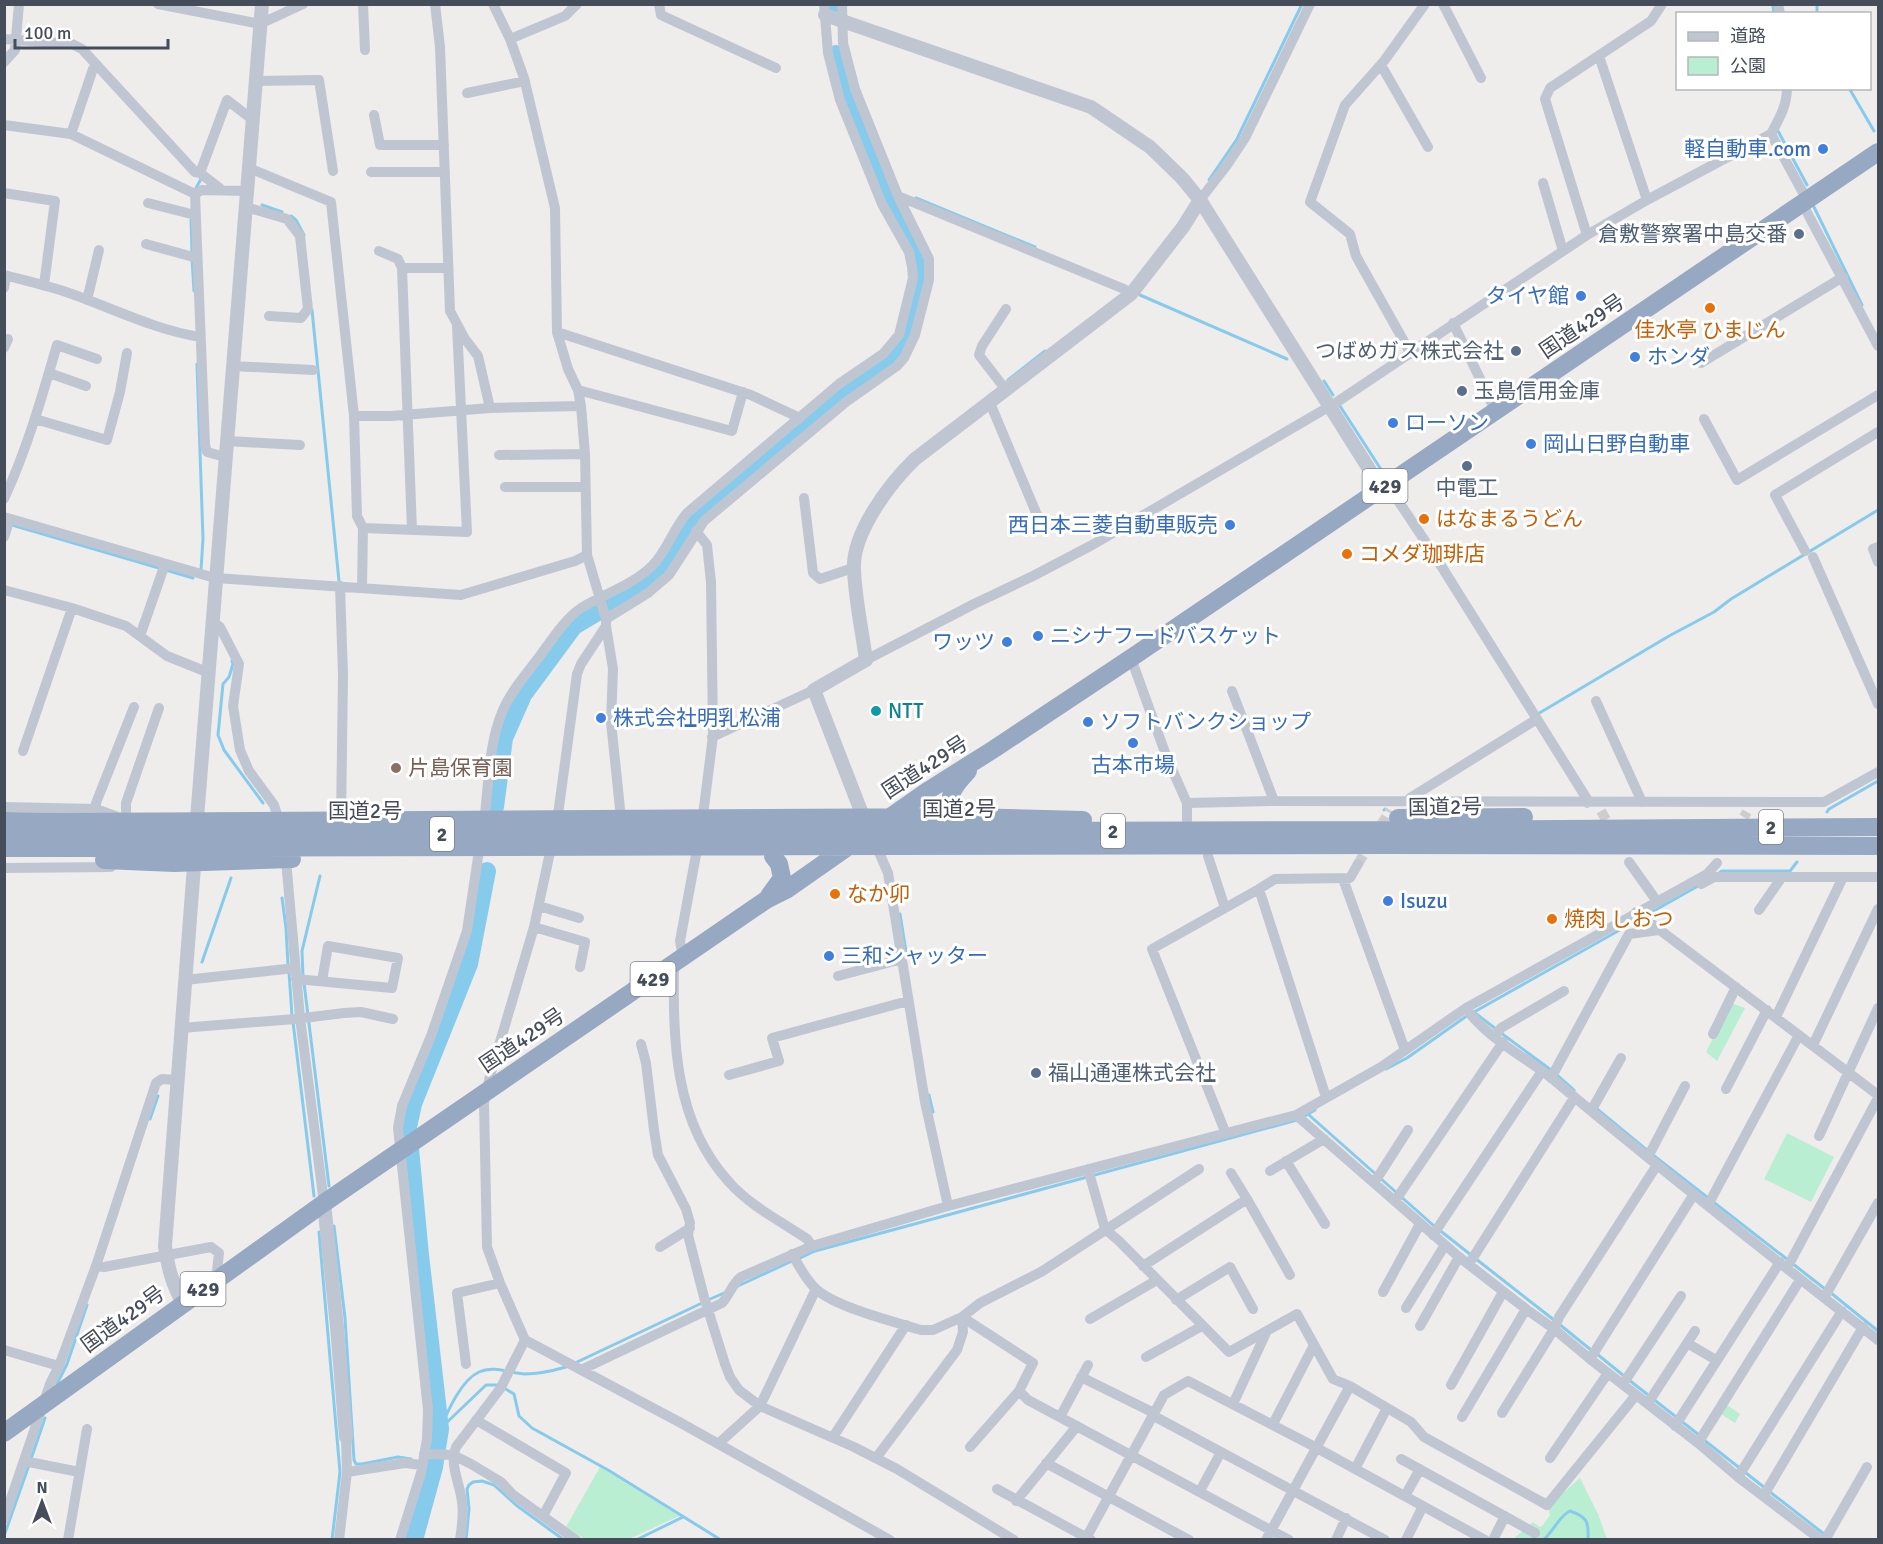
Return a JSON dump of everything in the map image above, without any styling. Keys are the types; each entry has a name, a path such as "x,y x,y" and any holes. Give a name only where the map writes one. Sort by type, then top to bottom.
{"highway":[{"name":"国道429号","path":"4,1433 406,1146 766,900 786,890 835,856 868,825 929,790 1131,658 1878,152"},
{"path":"966,817 956,811 951,803 950,795 976,760"},
{"path":"4,821 703,817 868,825 966,817 1025,818 1187,812 1498,816 1614,820 1663,827"},
{"path":"868,825 879,830 885,848 894,854 908,856"},
{"name":"国道2号","path":"1388,838 1663,827 1878,827"},
{"name":"国道2号","path":"4,834 49,842"},
{"name":"国道2号","path":"4,848 49,842 1388,838 1695,847 1878,846"},
{"path":"4,858 194,863 298,858 1488,855 1695,847"},
{"path":"766,900 782,878 773,856"}],"street":[{"path":"4,62 14,53 18,4"},
{"path":"183,1303 174,1287 165,1246 207,672 262,4"},
{"path":"161,5 214,10 260,24 303,4"},
{"path":"363,4 365,50"},
{"path":"435,4 440,47 450,311 465,339 478,356 490,408"},
{"path":"493,4 510,39 525,81 555,208 557,332 568,369 578,390 581,405 585,454 587,555 604,612 613,669 611,722 621,818"},
{"path":"510,39 565,16 578,4"},
{"path":"659,4 661,15 776,68"},
{"path":"400,1539 424,1459 428,1410 406,1146 398,1128 402,1106 434,1026 464,940 484,820 494,738 503,709 522,680 570,618 580,609 604,612 648,593 669,575 694,521 846,402 897,366 904,358 915,334 929,280 929,259 898,196 855,89 843,43 842,4"},
{"path":"866,660 854,568 861,536 885,491 915,459 990,403 1003,387 1127,292 1183,227 1245,138 1310,4"},
{"path":"1411,354 1356,256 1350,234 1310,202 1345,105 1381,65 1425,4"},
{"path":"1443,4 1481,78"},
{"path":"1587,235 1545,99 1550,88 1650,21 1662,4"},
{"path":"824,10 841,20 1090,107 1150,147 1182,178 1200,200 1329,406 1536,717 1587,799 1587,803"},
{"path":"824,10 828,53 840,100 882,204 909,252 913,278 899,335 883,354 839,384 800,418 633,581 604,612 580,664 558,819 539,906 486,1091 484,1110 487,1247 525,1340 890,1539"},
{"path":"4,39 16,43 72,44 81,49 195,172 201,173 222,190"},
{"path":"1599,56 1647,200"},
{"path":"1381,65 1428,147"},
{"path":"71,134 93,69"},
{"path":"257,81 320,80 333,171"},
{"path":"467,93 525,81"},
{"path":"712,737 814,690 866,660 1094,544 1329,406 1411,354 1453,323 1587,235 1647,200 1771,134 1782,113 1787,90"},
{"path":"201,173 226,100 253,120"},
{"path":"374,116 380,146 444,145"},
{"path":"4,126 71,134 195,194"},
{"path":"1771,134 1878,346"},
{"path":"249,168 331,202 354,416 357,516 363,528 362,588"},
{"path":"371,172 446,172"},
{"path":"1543,183 1563,251"},
{"path":"195,194 202,190 247,191"},
{"path":"4,193 55,201 44,285"},
{"path":"195,194 192,214 193,257 205,445 207,452 225,457"},
{"path":"898,196 1127,292"},
{"path":"148,203 192,214"},
{"path":"246,207 287,219 300,236 308,309 301,318 269,316"},
{"path":"146,244 193,257"},
{"path":"87,300 99,250"},
{"path":"379,251 399,259 402,268 412,530"},
{"path":"402,268 448,268"},
{"path":"4,288 5,275 44,285 113,312 197,337"},
{"path":"1701,363 1843,277"},
{"path":"1003,387 980,355 982,346 1006,309"},
{"path":"363,528 467,532 456,322"},
{"path":"1453,323 1496,412"},
{"path":"557,332 743,392 800,418"},
{"path":"4,499 16,474 57,345 97,359"},
{"path":"35,418 107,440 120,392 127,353"},
{"path":"232,366 313,370"},
{"path":"49,373 86,386"},
{"path":"578,390 732,431 743,392"},
{"path":"1704,419 1737,480 1878,395"},
{"path":"990,403 1040,522"},
{"path":"354,416 581,405"},
{"path":"1878,432 1775,495 1809,554 1878,704"},
{"path":"226,441 300,445"},
{"path":"499,455 585,454"},
{"path":"505,487 585,487"},
{"path":"804,498 813,573 820,579 854,568"},
{"path":"4,537 8,521 163,568 216,579 461,595 575,561 587,555"},
{"path":"694,521 707,545 711,582 712,737 703,817 680,941 676,1059 681,1087 693,1125 710,1156 729,1182 742,1195 807,1239 812,1246"},
{"path":"1878,547 1873,549 1878,562"},
{"path":"140,636 163,568"},
{"path":"340,586 343,675 341,820"},
{"path":"4,590 72,608 126,626 167,656 207,672"},
{"path":"22,751 72,608"},
{"path":"212,621 220,627 239,664 233,706 240,750 249,771 274,805 279,820"},
{"path":"1131,658 1187,812 1274,801 1392,806 1409,801 1587,803 1601,807 1642,802 1748,807 1824,802 1878,772"},
{"path":"814,690 888,873 926,1102 948,1206"},
{"path":"1232,691 1274,801"},
{"path":"1596,701 1642,802"},
{"path":"96,809 96,803 134,707"},
{"path":"4,807 96,809 126,820 126,803 159,708"},
{"path":"1409,801 1410,798 1536,717"},
{"path":"1025,818 1027,856"},
{"path":"1208,856 1224,905"},
{"path":"286,860 299,1018 324,1203 337,1327 347,1472 339,1539"},
{"path":"1629,862 1656,900"},
{"path":"4,868 110,867 174,863"},
{"path":"1694,883 1717,863"},
{"path":"1226,1134 1152,949 1224,905 1275,879 1350,878 1358,864"},
{"path":"579,1369 707,1304 722,1303 734,1282 741,1277 794,1258 812,1246 948,1206 1090,1175 1226,1134 1297,1116 1656,900 1694,883 1714,877 1878,877"},
{"path":"1759,910 1782,877"},
{"path":"1726,1089 1772,1014 1843,877"},
{"path":"1343,879 1406,1050"},
{"path":"1259,888 1326,1097"},
{"path":"539,906 579,918"},
{"path":"1813,1045 1878,909"},
{"path":"1636,912 1878,1094 1787,1263 1716,1360 1676,1425"},
{"path":"534,927 585,942 580,967"},
{"path":"1435,1232 1550,1073 1629,934 1659,930"},
{"path":"185,980 296,974 322,981 392,988 398,958 328,946 322,981"},
{"path":"838,976 902,959"},
{"path":"1713,1034 1736,987"},
{"path":"1398,1198 1499,1035 1564,991"},
{"path":"729,1075 779,1061 772,1038 908,1001"},
{"path":"1819,1136 1878,1008"},
{"path":"181,1028 361,1012 393,1019"},
{"path":"1469,1012 1550,1073 1574,1098 1593,1108 1694,1194 1710,1201 1787,1263 1800,1280 1827,1294 1842,1311 1878,1340"},
{"path":"1710,1201 1799,1035"},
{"path":"641,1044 646,1063 658,1155 686,1209 690,1228 688,1235 707,1304 730,1377 739,1390 760,1406 876,1458 1014,1539"},
{"path":"1593,1108 1621,1058"},
{"path":"4,1519 28,1462 50,1384 98,1267 156,1083 162,1079 177,1080"},
{"path":"1502,1413 1651,1157 1685,1086"},
{"path":"1471,1261 1574,1098"},
{"path":"1297,1116 1398,1198 1420,1224 1435,1232 1459,1257 1471,1261 1503,1292 1526,1309 1556,1323 1608,1373 1676,1425 1701,1439 1738,1477 1825,1537 1867,1467"},
{"path":"1377,1180 1408,1130"},
{"path":"1269,1172 1324,1139"},
{"path":"1286,1161 1325,1224"},
{"path":"794,1258 816,1289 830,1300 921,1330 933,1330 962,1317 980,1303 1041,1272 1199,1169"},
{"path":"1231,1173 1290,1275"},
{"path":"1090,1175 1105,1229 1229,1352 1297,1314 1333,1379 1350,1386 1411,1422 1424,1437 1546,1505 1636,1395"},
{"path":"1590,1358 1694,1194"},
{"path":"1143,1266 1247,1199"},
{"path":"1827,1294 1878,1203"},
{"path":"1383,1292 1420,1224"},
{"path":"660,1247 690,1228"},
{"path":"1406,1308 1445,1245"},
{"path":"98,1267 211,1247 219,1253 216,1280"},
{"path":"1420,1326 1459,1257"},
{"path":"1176,1300 1230,1267 1252,1309"},
{"path":"1090,1320 1157,1280"},
{"path":"1701,1439 1800,1280"},
{"path":"466,1364 457,1293 500,1283"},
{"path":"718,1444 760,1406 816,1289"},
{"path":"1451,1385 1503,1292"},
{"path":"1623,1384 1681,1296"},
{"path":"1462,1417 1526,1309"},
{"path":"1738,1477 1842,1311"},
{"path":"962,1317 1033,1363 1019,1391 970,1447"},
{"path":"876,1458 957,1350 963,1332 962,1317"},
{"path":"833,1437 906,1325"},
{"path":"1146,1357 1202,1326"},
{"path":"1764,1495 1863,1327"},
{"path":"1648,1403 1695,1331"},
{"path":"1233,1404 1266,1332"},
{"path":"450,1455 501,1387 525,1340"},
{"path":"1687,1343 1716,1360"},
{"path":"1273,1424 1314,1345"},
{"path":"4,1350 59,1366"},
{"path":"1060,1417 1088,1365"},
{"path":"1550,1458 1608,1373"},
{"path":"1081,1377 1385,1539"},
{"path":"997,1489 1087,1539 1164,1395 1188,1381 1273,1424 1485,1539"},
{"path":"1269,1535 1350,1386"},
{"path":"1019,1391 1028,1400 1200,1491 1269,1535 1289,1539"},
{"path":"1355,1469 1386,1408"},
{"path":"476,1420 567,1473 543,1516"},
{"path":"1016,1501 1077,1426"},
{"path":"68,1539 87,1429"},
{"path":"1200,1491 1221,1452"},
{"path":"450,1455 462,1500 460,1539"},
{"path":"347,1472 450,1455 501,1482 512,1494 576,1539"},
{"path":"1401,1459 1535,1533"},
{"path":"28,1462 79,1472"},
{"path":"1046,1464 1108,1496 1177,1537 1189,1539"},
{"path":"1405,1496 1420,1469"},
{"path":"1406,1539 1423,1506"},
{"path":"1493,1539 1505,1516"},
{"path":"1336,1539 1346,1518"}],"green space":[{"path":"1731,1003 1745,1008 1717,1061 1706,1052"},
{"path":"1787,1133 1834,1157 1811,1202 1764,1179"},
{"path":"1727,1405 1740,1414 1735,1423 1721,1414"},
{"path":"600,1467 679,1516 629,1539 584,1539 566,1527"},
{"path":"1580,1478 1598,1514 1607,1539 1512,1540 1533,1522 1540,1527 1543,1525 1550,1515 1548,1506"}],"waterway":[{"path":"833,4 833,9"},
{"path":"1209,180 1237,139 1302,4"},
{"path":"1817,4 1817,12"},
{"path":"1773,6 1774,12"},
{"path":"495,807 504,738 523,695 574,626 648,582 658,573 691,521 833,398 895,356 904,341 922,267 915,248 888,196 854,111 836,54"},
{"path":"1850,90 1874,131"},
{"path":"1778,131 1807,185"},
{"path":"195,190 201,179"},
{"path":"888,196 892,195"},
{"path":"916,198 1035,247"},
{"path":"262,205 282,212"},
{"path":"1813,205 1862,305"},
{"path":"291,216 296,220 304,235"},
{"path":"191,220 192,252"},
{"path":"192,259 194,291"},
{"path":"1140,295 1287,359"},
{"path":"312,310 339,581"},
{"path":"1008,380 1045,351"},
{"path":"197,364 203,539 201,570"},
{"path":"1324,381 1333,395"},
{"path":"1340,406 1382,471"},
{"path":"1536,715 1714,612 1731,599 1878,510"},
{"path":"12,525 193,578"},
{"path":"232,661 229,677 223,684 218,735 224,750 263,803"},
{"path":"1827,812 1878,781"},
{"path":"1719,873 1722,871 1790,871 1797,862"},
{"path":"414,1540 434,1467 440,1429 408,1127 413,1104 469,964 487,871"},
{"path":"303,977 302,951 320,876"},
{"path":"202,962 231,878"},
{"path":"1474,1012 1698,886"},
{"path":"282,898 288,965"},
{"path":"900,914 907,958"},
{"path":"289,972 292,1016"},
{"path":"304,983 329,1186"},
{"path":"1475,1013 1496,1029"},
{"path":"1386,1069 1407,1058 1468,1015"},
{"path":"293,1022 314,1196"},
{"path":"1501,1033 1551,1070"},
{"path":"1556,1074 1574,1090"},
{"path":"929,1095 933,1112"},
{"path":"150,1119 158,1096"},
{"path":"1597,1109 1648,1151"},
{"path":"1303,1117 1315,1110"},
{"path":"1309,1115 1433,1225 1471,1255"},
{"path":"798,1259 815,1251 1297,1120"},
{"path":"1653,1155 1788,1260"},
{"path":"334,1226 345,1318 354,1460 356,1464 362,1464 398,1457 411,1459"},
{"path":"319,1232 340,1472 332,1540"},
{"path":"1476,1259 1554,1320"},
{"path":"738,1286 792,1261"},
{"path":"1793,1264 1825,1289"},
{"path":"708,1300 724,1293"},
{"path":"1831,1293 1878,1331"},
{"path":"575,1363 702,1303"},
{"path":"57,1384 67,1364 87,1305"},
{"path":"1559,1324 1591,1350"},
{"path":"1597,1354 1624,1376"},
{"path":"440,1429 461,1389 472,1376 479,1372 496,1369 530,1374 566,1367"},
{"path":"1629,1380 1699,1435"},
{"path":"441,1428 486,1385 498,1385"},
{"path":"504,1388 514,1394 519,1416 532,1428 608,1470 721,1540"},
{"path":"31,1459 45,1418"},
{"path":"1704,1440 1765,1488"},
{"path":"426,1464 434,1467"},
{"path":"4,1536 29,1465"},
{"path":"466,1540 469,1509 467,1489 473,1482 482,1481 494,1485 516,1505 564,1540"},
{"path":"1770,1492 1824,1534"},
{"path":"1543,1540 1570,1511 1580,1515 1586,1521 1588,1540"},
{"path":"636,1540 683,1517"}],"tunnel":[{"path":"1358,864 1390,810"},
{"path":"1601,811 1612,830"},
{"path":"1736,830 1747,812"}],"place":[{"name":"軽自動車.com","path":"1823,149"},
{"name":"倉敷警察署中島交番","path":"1799,234"},
{"name":"タイヤ館","path":"1581,296"},
{"name":"佳水亭 ひまじん","path":"1710,308"},
{"name":"つばめガス株式会社","path":"1516,351"},
{"name":"ホンダ","path":"1635,357"},
{"name":"玉島信用金庫","path":"1462,391"},
{"name":"ローソン","path":"1393,423"},
{"name":"岡山日野自動車","path":"1531,444"},
{"name":"中電工","path":"1467,466"},
{"name":"はなまるうどん","path":"1424,519"},
{"name":"西日本三菱自動車販売","path":"1230,525"},
{"name":"コメダ珈琲店","path":"1347,554"},
{"name":"ニシナフードバスケット","path":"1038,636"},
{"name":"ワッツ","path":"1007,642"},
{"name":"NTT","path":"876,711"},
{"name":"株式会社明乳松浦","path":"601,718"},
{"name":"ソフトバンクショップ","path":"1088,722"},
{"name":"古本市場","path":"1133,743"},
{"name":"片島保育園","path":"396,768"},
{"name":"なか卯","path":"835,894"},
{"name":"Isuzu","path":"1388,901"},
{"name":"焼肉 しおつ","path":"1552,919"},
{"name":"三和シャッター","path":"829,956"},
{"name":"福山通運株式会社","path":"1036,1073"}]}
